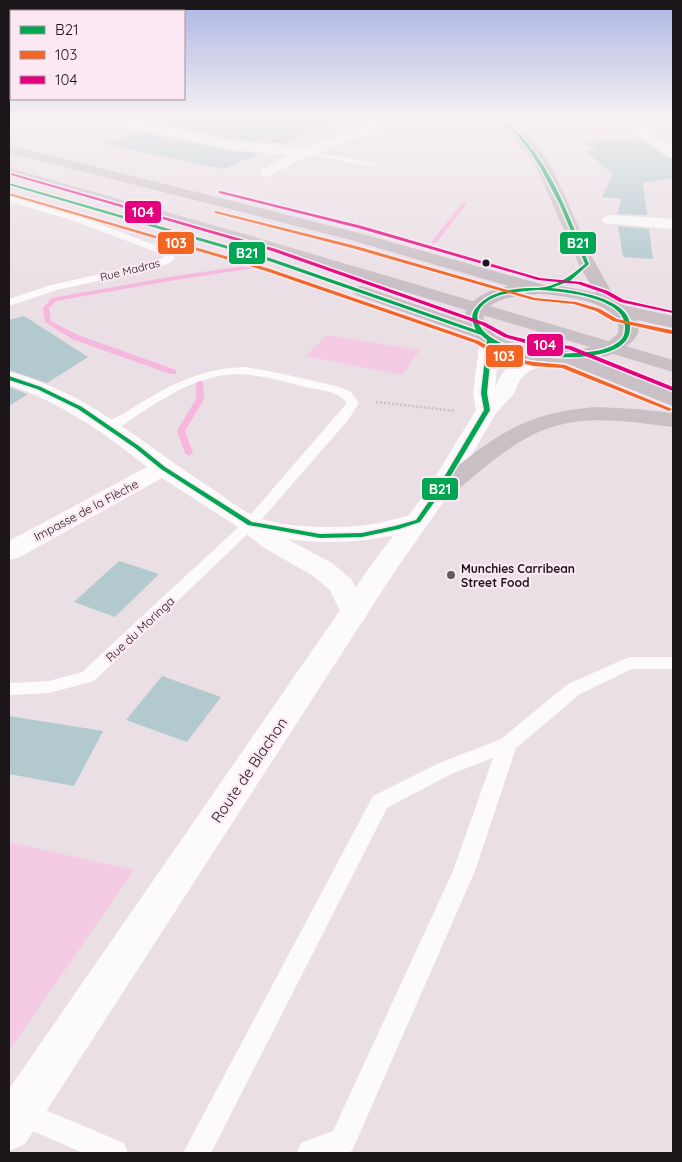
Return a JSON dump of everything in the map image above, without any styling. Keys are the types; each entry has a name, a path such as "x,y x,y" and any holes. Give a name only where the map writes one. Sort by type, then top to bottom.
{"highway":[{"path":"13,173 215,230 673,366"},
{"path":"75,173 673,347"},
{"path":"105,173 357,237 542,289"},
{"path":"9,184 271,260 486,336"},
{"path":"616,308 673,322"},
{"path":"559,356 673,400"},
{"path":"428,507 510,438 539,424 583,415 629,415 673,420"}],"main road":[{"path":"545,173 587,264 616,308 626,317 629,333 624,340 614,347 600,352 559,356 518,350 486,336 474,320 474,314 483,303 496,296 512,292 542,289 565,282 577,275 587,264"},
{"path":"542,289 590,296 616,308"}],"street":[{"path":"610,220 673,224"},
{"path":"486,336 484,393 486,413"},
{"name":"Route de Blachon","path":"14,1120 354,613 428,507 486,413 505,390 512,375 517,370 535,362 559,356"},
{"path":"9,378 58,396 80,408 137,447 163,468 250,524 273,542 333,578 342,586 354,613"},
{"name":"Impasse de la Flèche","path":"9,552 163,468"},
{"path":"250,524 298,533 342,536 382,532 428,507"}],"lane":[{"name":"Rue Madras","path":"9,199 72,217 165,252 170,258 162,263 112,276 46,288 9,304"},
{"path":"109,428 185,382 219,372 244,371 283,377 339,391 351,399 353,403 343,417 250,524"},
{"name":"Rue du Moringa","path":"9,689 49,687 88,677 250,524"},
{"path":"197,1153 380,802 444,769 508,744 574,689 629,663 673,663"},
{"path":"311,1153 342,1141 464,871 508,744"},
{"path":"14,1120 114,1153"}],"path":[{"path":"351,399 486,413"}],"shaded area":[{"path":"327,335 420,350 402,375 305,356"},
{"path":"9,842 134,870 9,1051"}],"building":[{"path":"673,173 673,178 643,183 647,215 617,214 622,199 602,197 613,174"},
{"path":"618,226 649,229 653,259 623,257"},
{"path":"24,316 88,357 47,383 9,370 9,320"},
{"path":"9,387 27,394 28,394 9,406"},
{"path":"119,561 159,574 115,617 74,602"},
{"path":"162,676 221,697 187,742 126,720"},
{"path":"9,716 103,731 74,786 9,774"}],"waterway":[{"path":"434,242 464,204"},
{"path":"173,372 75,337 48,322 46,308 54,299 175,278 253,267"},
{"path":"189,453 181,431 200,399 199,383"}],"transit line":[{"name":"B21","path":"545,289 568,280 587,264 562,205 546,173"},
{"name":"104","path":"12,174 274,250 484,324 506,336 536,344 569,347 673,389"},
{"name":"B21","path":"9,184 271,260 481,333"},
{"name":"104","path":"220,192 360,227 540,279 579,283 606,292 622,301 673,312"},
{"name":"103","path":"9,194 268,270 477,342 498,354 515,360 534,364 563,366 669,409"},
{"name":"103","path":"216,212 354,247 535,299 574,303 598,310 615,320 671,332"},
{"name":"B21","path":"538,289 580,293 610,304 624,315 628,325 627,337 618,345 604,351 568,355 535,354 507,347 490,339 485,336 475,323 475,314 478,308 490,298 505,293 538,289"},
{"name":"B21","path":"9,378 39,388 80,408 137,447 163,468 250,524 320,536 362,535 397,528 418,521 437,494 487,410 484,393 490,339"}],"place":[{"name":"Munchies Carribean Street Food","path":"451,575"}]}
